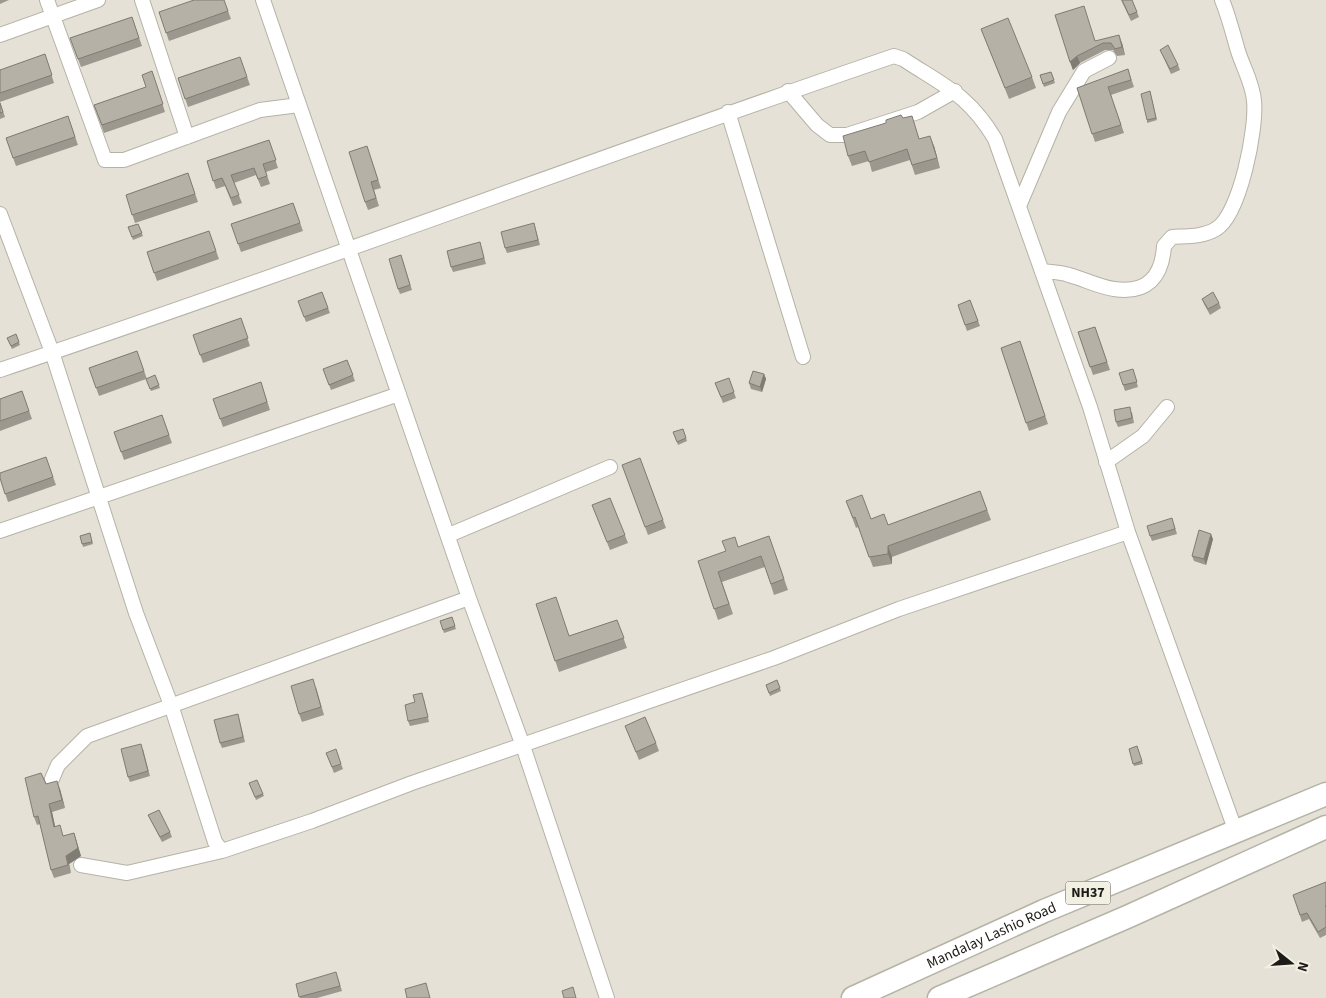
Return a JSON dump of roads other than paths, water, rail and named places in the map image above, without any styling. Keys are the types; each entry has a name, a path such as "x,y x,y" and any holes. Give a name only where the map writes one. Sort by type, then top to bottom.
{"highway":[{"name":"Mandalay Lashio Road","path":"853,998 1044,911 1326,794"},
{"name":"NH37","path":"939,998 1119,921 1326,827"}],"street":[{"path":"47,0 105,160 124,160 260,110 300,105"},
{"path":"0,35 98,0"},
{"path":"142,0 187,137"},
{"path":"263,0 449,535 469,598 523,746 607,998"},
{"path":"1042,271 1068,274 1114,290 1145,286 1159,274 1164,246 1172,237 1196,236 1217,229 1230,216 1242,181 1254,124 1254,101 1233,29 1222,0"},
{"path":"0,370 350,249 788,91 894,56 903,59 955,91 984,120 996,139 1042,271 1128,532 1236,832"},
{"path":"1019,206 1059,112 1084,71 1109,58"},
{"path":"788,91 817,125 830,134 848,135 918,112 955,91"},
{"path":"728,112 803,357"},
{"path":"0,214 52,352 136,612 171,705 215,842 222,851"},
{"path":"0,531 399,394"},
{"path":"1106,462 1144,436 1167,407"},
{"path":"449,535 610,467"},
{"path":"80,865 127,874 222,851 774,658 918,602 1128,532"},
{"path":"52,779 58,765 87,736 469,598"}]}
